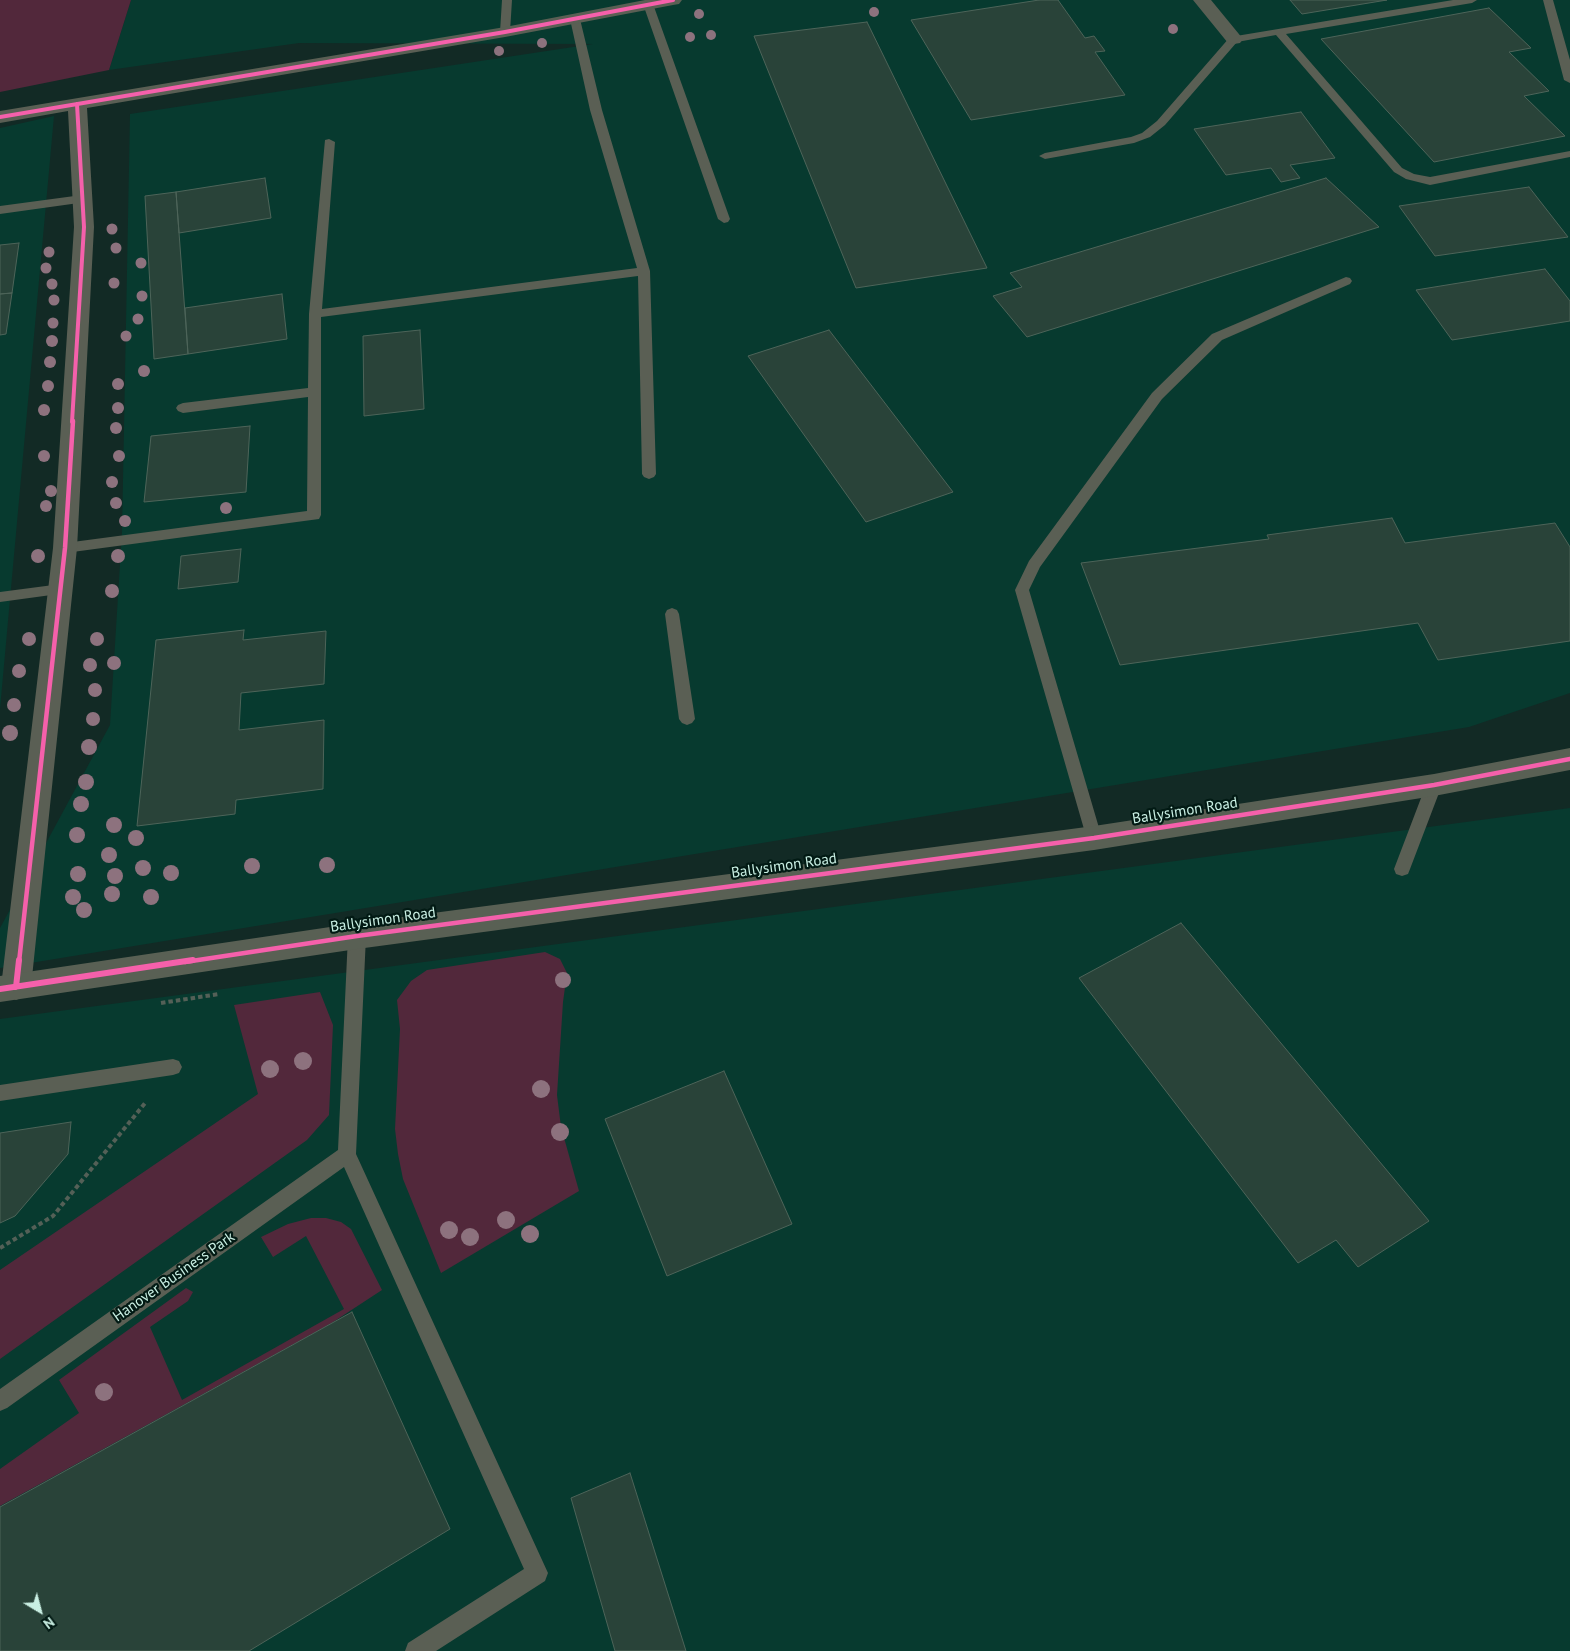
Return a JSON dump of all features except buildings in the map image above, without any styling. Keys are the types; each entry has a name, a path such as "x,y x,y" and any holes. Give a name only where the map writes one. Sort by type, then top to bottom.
{"main road":[{"name":"Ballysimon Road","path":"8,988 357,936 1094,838 1434,785 1570,759"}],"street":[{"path":"0,117 505,32 673,0"},
{"path":"1202,0 1234,39"},
{"path":"8,988 65,548 84,227 77,104"}],"lane":[{"path":"505,32 507,0"},
{"path":"1045,156 1134,140 1146,135 1161,122 1234,39 1472,0"},
{"path":"1548,0 1570,80"},
{"path":"648,4 724,219"},
{"path":"576,19 596,110 644,271 649,474"},
{"path":"1279,32 1398,170 1410,177 1430,181 1570,154"},
{"path":"65,548 314,514 315,314 329,142"},
{"path":"0,210 82,200"},
{"path":"315,314 644,271"},
{"path":"1094,838 1022,590 1034,565 1157,396 1217,337 1346,281"},
{"path":"182,408 314,392"},
{"path":"0,597 61,589"},
{"path":"672,614 687,719"},
{"path":"1402,869 1434,785"},
{"path":"357,936 347,1154 536,1573 416,1651"},
{"path":"0,1093 173,1067"},
{"name":"Hanover Business Park","path":"0,1401 347,1154"}],"path":[{"path":"0,1248 53,1216 173,1067"}],"shaded area":[{"path":"0,0 131,0 109,70 0,92"},
{"path":"131,0 1570,0 1570,693 1469,727 0,968 0,928 110,725 122,532 130,114 593,44 299,43 109,70"},
{"path":"54,116 0,709 0,128"},
{"path":"1570,808 1570,1651 0,1651 0,1019"},
{"path":"545,952 560,959 567,973 563,1002 557,1095 561,1127 579,1191 441,1273 403,1179 398,1154 395,1129 400,1029 397,1000 411,981 427,970"},
{"path":"320,992 333,1025 329,1115 307,1140 0,1359 0,1270 258,1094 234,1005"},
{"path":"311,1218 326,1218 341,1222 351,1229 382,1290 330,1324 0,1506 0,1469 79,1413 59,1380 186,1288 193,1292 188,1301 150,1327 182,1400 344,1309 306,1236 273,1257 261,1237 288,1224"}],"cycle path":[{"path":"0,117 505,32 673,0"},
{"path":"16,987 65,548 84,227 77,104"},
{"path":"0,989 357,936 1094,838 1434,785 1570,759"}]}
